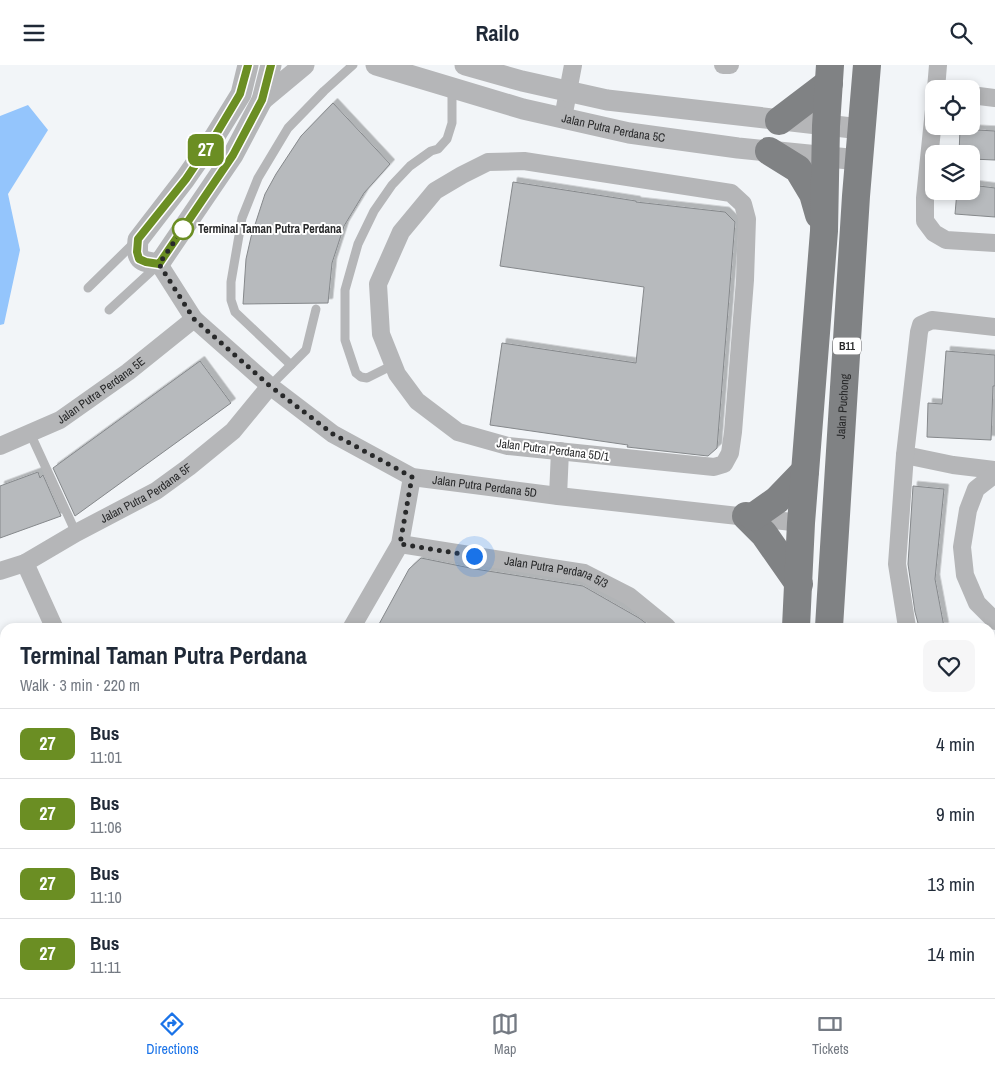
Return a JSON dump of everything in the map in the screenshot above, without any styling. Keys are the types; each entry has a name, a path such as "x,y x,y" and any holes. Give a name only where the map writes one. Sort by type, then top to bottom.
{"main road":[{"name":"Jalan Puchong","path":"829,623 861,129 867,65"},
{"path":"778,121 830,74"},
{"name":"B11","path":"796,623 801,523 824,231 826,126 830,74"},
{"path":"769,151 798,169 813,194 824,231"},
{"path":"829,623 825,604 825,551 818,538 801,523 821,514 825,507 833,446 842,431"},
{"path":"799,584 750,517 777,500 805,471"}],"street":[{"path":"248,65 240,94 215,136 186,179 138,239 137,252 139,259 159,264 233,155 262,100 271,65"},
{"path":"262,100 304,65"},
{"name":"Jalan Putra Perdana 5C","path":"376,65 523,109 629,133 769,151 859,160"},
{"path":"465,65 522,81 607,100 861,129"},
{"path":"563,118 573,65"},
{"path":"723,65 730,65"},
{"path":"937,80 938,65"},
{"path":"980,96 995,98"},
{"path":"932,135 925,198 925,221 934,233 946,240 995,243"},
{"name":"Jalan Putra Perdana 5D/1","path":"524,161 731,193 743,204 747,219 745,280 733,431 730,453 724,464 714,467 560,451 508,446 458,432 416,401 396,374 381,334 378,284 401,232 435,191 488,162 524,161"},
{"name":"Jalan Putra Perdana 5D","path":"159,264 194,319 270,386 333,434 412,477 558,496 801,523"},
{"name":"Jalan Putra Perdana 5E","path":"0,445 60,420 128,372 194,319"},
{"path":"907,623 897,564 905,455 914,368 921,325 932,320 995,327"},
{"name":"Jalan Putra Perdana 5F","path":"0,571 25,563 76,533 156,491 233,431 270,386"},
{"path":"558,496 560,451"},
{"path":"905,455 995,472"},
{"path":"992,622 977,603 965,575 962,547 968,510 976,489 995,472"},
{"path":"354,623 400,544 412,477"},
{"name":"Jalan Putra Perdana 5/3","path":"400,544 584,573 629,596 662,623"},
{"path":"25,563 52,623"}],"lane":[{"path":"291,365 235,312 231,301 231,281 242,217 258,178 288,128 324,91 353,65"},
{"path":"393,365 366,378 356,373 345,340 344,290 358,244 374,211 392,185 410,166 431,151 438,149 447,139 452,123 452,87"},
{"path":"88,288 138,239"},
{"path":"109,310 159,264"},
{"path":"270,386 306,350 316,309"},
{"path":"30,433 76,533"}],"water":[{"path":"28,105 48,130 8,194 20,250 4,324 0,325 0,116"}],"building":[{"path":"333,103 390,164 364,193 344,226 332,263 328,303 243,304 246,259 265,194 301,136"},
{"path":"980,130 995,131 995,160 980,159 980,145 959,145 960,135 980,135"},
{"path":"513,182 636,202 725,212 735,222 717,448 708,456 627,447 628,445 490,425 502,343 636,363 644,287 500,266"},
{"path":"980,186 995,188 995,217 955,214 956,200 980,200"},
{"path":"946,351 995,355 991,440 927,437 928,403 942,404"},
{"path":"200,361 231,403 75,516 53,468"},
{"path":"38,472 40,478 43,475 61,516 0,538 0,486"},
{"path":"913,486 944,489 935,579 943,623 918,623 908,564"},
{"path":"421,558 475,569 583,586 646,623 380,623 409,569"}],"bus line":[{"name":"27","path":"248,65 240,94 215,136 186,179 138,239 137,252 139,259 159,264 233,155 262,100 271,65"}],"place":[{"name":"Terminal Taman Putra Perdana","path":"183,229"}],"route":[{"path":"183,229 159,264 194,319 270,386 333,434 412,477 400,544 474,556"}]}
